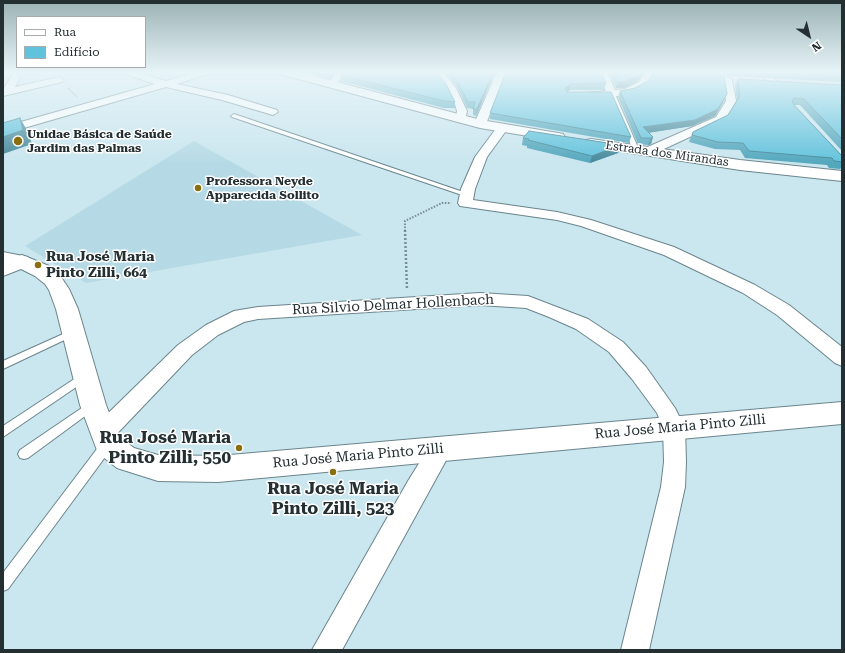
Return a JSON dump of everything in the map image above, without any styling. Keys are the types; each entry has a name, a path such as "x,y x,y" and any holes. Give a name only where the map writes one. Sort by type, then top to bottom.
{"street":[{"path":"3,131 104,102"},
{"path":"242,102 273,112"},
{"name":"Estrada dos Mirandas","path":"398,102 480,124 573,140 641,151 842,176"},
{"path":"459,102 462,111 461,119"},
{"path":"480,124 489,102"},
{"path":"641,151 710,125 720,119 731,102"},
{"path":"502,128 481,157 466,199 557,216 606,230 669,251 736,283 783,310 842,358"},
{"path":"9,262 42,271 59,289 67,309 93,405 105,438"},
{"name":"Rua Silvio Delmar Hollenbach","path":"105,438 185,350 227,321 258,313 480,299 528,302 582,324 616,347 639,372 665,408 674,428"},
{"name":"Rua José Maria Pinto Zilli","path":"105,438 127,459 158,468 218,469 842,413"},
{"path":"635,650 673,487 675,462 674,428"},
{"path":"326,650 416,489 441,448"}],"lane":[{"path":"616,102 641,151"},
{"path":"234,116 466,199"},
{"path":"3,366 72,332"},
{"path":"3,432 85,376"},
{"path":"24,454 93,405"},
{"path":"3,584 105,438"}],"path":[{"path":"83,102 88,107"},
{"path":"408,303 405,221 442,203 466,199"}],"shaded area":[{"name":"Professora Neyde Apparecida Sollito","path":"194,141 362,235 86,283 25,246"}],"building":[{"path":"475,102 480,102 477,109 473,109"},
{"path":"494,102 616,102 631,137 490,113"},
{"path":"625,102 722,102 718,109 695,120 643,127 653,137 641,138"},
{"path":"736,102 793,102 842,156 842,162 834,161 832,158 749,151 743,143 718,142 692,135 693,132 728,115"},
{"path":"807,102 842,102 842,139"},
{"path":"20,118 23,130 3,137 3,123"},
{"path":"529,131 621,145 592,156 523,138"}],"place":[{"name":"Unidae Básica de Saúde Jardim das Palmas","path":"18,141"},
{"name":"Professora Neyde Apparecida Sollito","path":"198,188"},
{"name":"Rua José Maria Pinto Zilli, 664","path":"38,265"},
{"name":"Rua José Maria Pinto Zilli, 550","path":"239,448"},
{"name":"Rua José Maria Pinto Zilli, 523","path":"333,472"}]}
